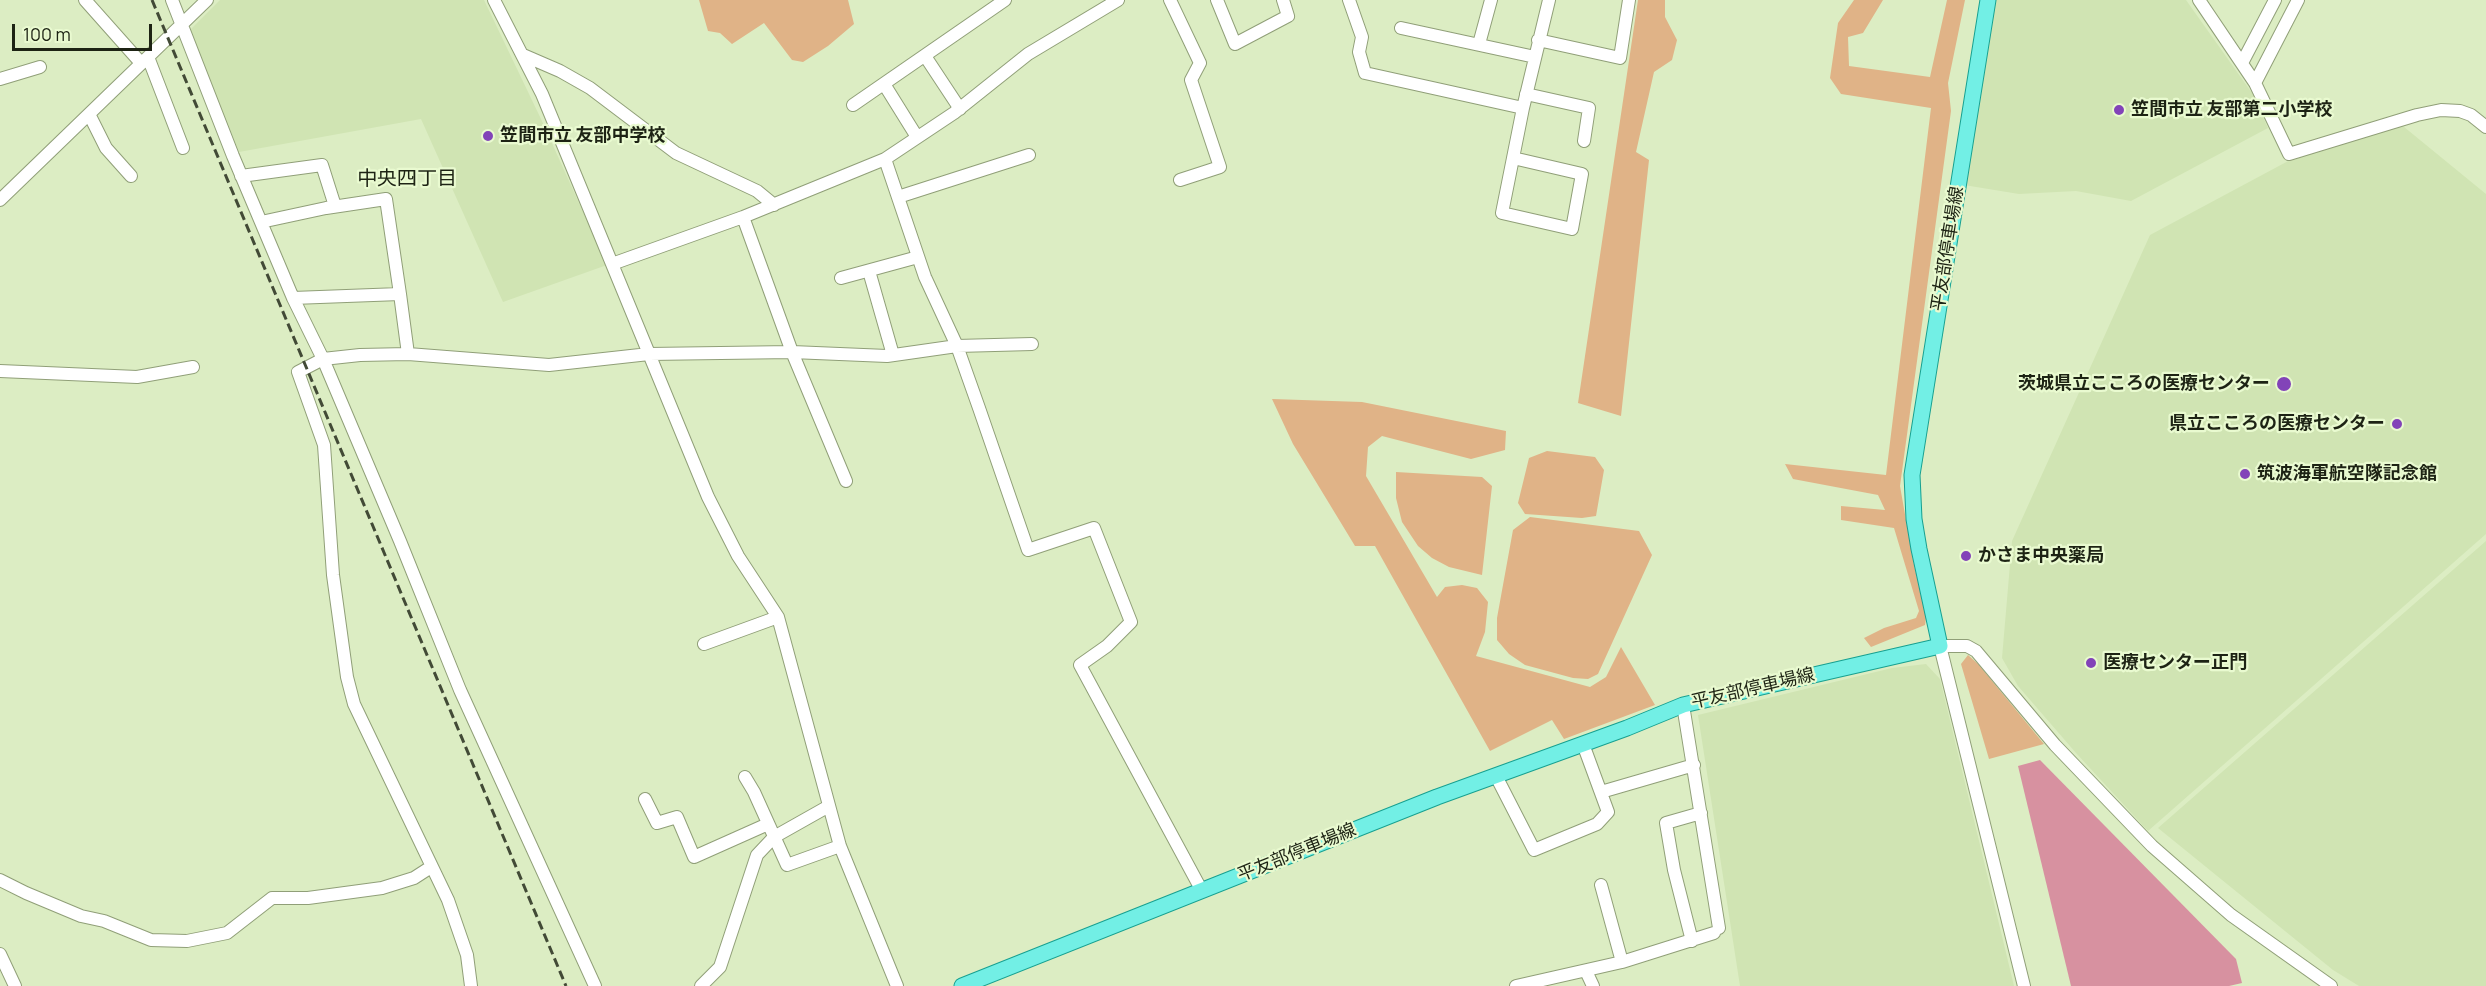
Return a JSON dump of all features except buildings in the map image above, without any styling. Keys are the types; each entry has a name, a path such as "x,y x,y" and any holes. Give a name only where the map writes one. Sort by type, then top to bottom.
{"main road":[{"name":"平友部停車場線","path":"962,986 1496,776 1627,729 1683,705 1940,646 1914,519 1912,475 1988,0"}],"street":[{"path":"85,0 145,60 183,148"},
{"path":"172,0 241,176 293,298 323,359 460,690 595,986"},
{"path":"0,200 207,0"},
{"path":"494,0 542,94 708,497 738,556 778,617 840,846 897,986"},
{"path":"853,105 1005,0"},
{"path":"612,264 743,218 885,159 960,109 1028,54 1119,0"},
{"path":"1170,0 1200,63 1191,80 1220,167 1180,180"},
{"path":"1217,0 1235,44 1288,16 1283,0"},
{"path":"1349,0 1362,37 1359,52 1365,73 1523,108"},
{"path":"1479,44 1491,0"},
{"path":"1513,158 1582,174 1572,229 1502,213 1513,158 1523,108 1534,57 1549,0"},
{"path":"1538,40 1620,58 1629,0"},
{"path":"2199,0 2255,83 2289,154 2416,115 2440,110 2460,111 2471,115 2486,127"},
{"path":"2242,63 2275,0"},
{"path":"2255,83 2298,0"},
{"path":"1401,28 1534,57"},
{"path":"523,55 590,88 676,153 757,190 774,205"},
{"path":"925,56 960,109"},
{"path":"0,79 40,67"},
{"path":"884,84 917,137"},
{"path":"1526,94 1589,108 1584,141"},
{"path":"89,114 106,148 131,177"},
{"path":"898,197 1029,155"},
{"path":"885,159 925,278 957,346 1028,550 1094,528 1131,622 1107,646 1080,665 1202,891"},
{"path":"241,176 322,165 335,206"},
{"path":"261,222 335,206 386,199 408,354"},
{"path":"743,218 792,352 846,481"},
{"path":"841,278 918,257"},
{"path":"869,271 893,355"},
{"path":"293,298 400,294"},
{"path":"471,986 467,955 440,881 431,867 354,704 347,677 333,575 324,445 298,372 323,359 360,355 408,354 549,365 649,354 792,352 893,355 957,346 1032,344"},
{"path":"0,371 137,377 193,367"},
{"path":"704,644 778,617"},
{"path":"2024,986 1940,646 1967,646 1976,651 2055,745 2151,846 2231,915 2331,986"},
{"path":"1516,986 1622,962 1692,941 1717,930 1694,765 1683,705"},
{"path":"1496,776 1534,850 1598,824 1608,812 1582,744"},
{"path":"1601,792 1694,765"},
{"path":"745,777 787,865 840,846"},
{"path":"645,799 657,823 677,816 694,856 768,824"},
{"path":"701,986 720,968 757,855 774,837 829,806"},
{"path":"1692,941 1674,870 1666,823 1701,813"},
{"path":"0,880 26,894 81,916 104,921 151,940 187,941 227,933 272,898 308,898 382,888 414,878 431,867"},
{"path":"1601,885 1622,962"},
{"path":"0,954 15,986"},
{"path":"1586,971 1593,986"}],"shaded area":[{"name":"笠間市立 友部中学校","path":"220,0 484,0 607,265 503,302 421,119 239,152 187,33"},
{"path":"699,0 848,0 854,24 828,46 803,62 792,60 764,23 732,44 720,33 708,31"},
{"path":"1638,0 1665,0 1665,17 1677,40 1672,60 1654,72 1636,152 1649,160 1621,416 1578,403"},
{"path":"1854,0 1883,0 1863,33 1848,37 1849,66 1930,77 1947,0 1965,0 1948,83 1951,111 1900,486 1926,618 1925,625 1871,647 1864,638 1884,628 1916,618 1919,611 1894,528 1841,520 1841,506 1885,510 1878,495 1793,479 1785,464 1886,475 1931,108 1841,94 1830,78 1838,23"},
{"name":"笠間市立 友部第二小学校","path":"1995,0 2186,0 2252,93 2268,128 2131,201 2076,191 2019,194 1964,185"},
{"name":"茨城県立こころの医療センター","path":"2398,122 2486,194 2486,534 2148,831 2018,686 2002,658 2012,541 2150,235 2305,152"},
{"path":"1272,399 1362,402 1506,431 1505,450 1471,459 1382,436 1368,447 1366,476 1437,597 1445,587 1462,585 1477,588 1488,602 1485,632 1476,656 1590,687 1606,677 1621,647 1655,705 1564,739 1552,720 1490,751 1375,546 1355,546 1293,444"},
{"path":"1547,451 1595,457 1604,470 1596,516 1582,518 1525,514 1518,503 1529,458"},
{"path":"1396,472 1482,477 1492,486 1482,575 1449,567 1432,558 1418,546 1402,522 1396,498"},
{"path":"1530,517 1639,531 1652,555 1598,674 1588,679 1573,678 1525,665 1509,654 1497,640 1497,618 1513,530"},
{"path":"2486,541 2486,986 2359,986 2333,970 2158,828"},
{"path":"1968,655 2044,744 1989,759 1961,664"},
{"path":"1926,664 1940,679 2014,986 1740,986 1698,715 1892,668"},
{"path":"2040,760 2236,959 2242,983 2229,986 2071,986 2018,766"}],"railway":[{"path":"152,0 566,986"}],"place":[{"name":"笠間市立 友部第二小学校","path":"2119,110"},
{"name":"笠間市立 友部中学校","path":"488,136"},
{"name":"茨城県立こころの医療センター","path":"2284,384"},
{"name":"県立こころの医療センター","path":"2397,424"},
{"name":"筑波海軍航空隊記念館","path":"2245,474"},
{"name":"かさま中央薬局","path":"1966,556"},
{"name":"医療センター正門","path":"2091,663"}],"district":[{"name":"中央四丁目","path":"407,179"}]}
